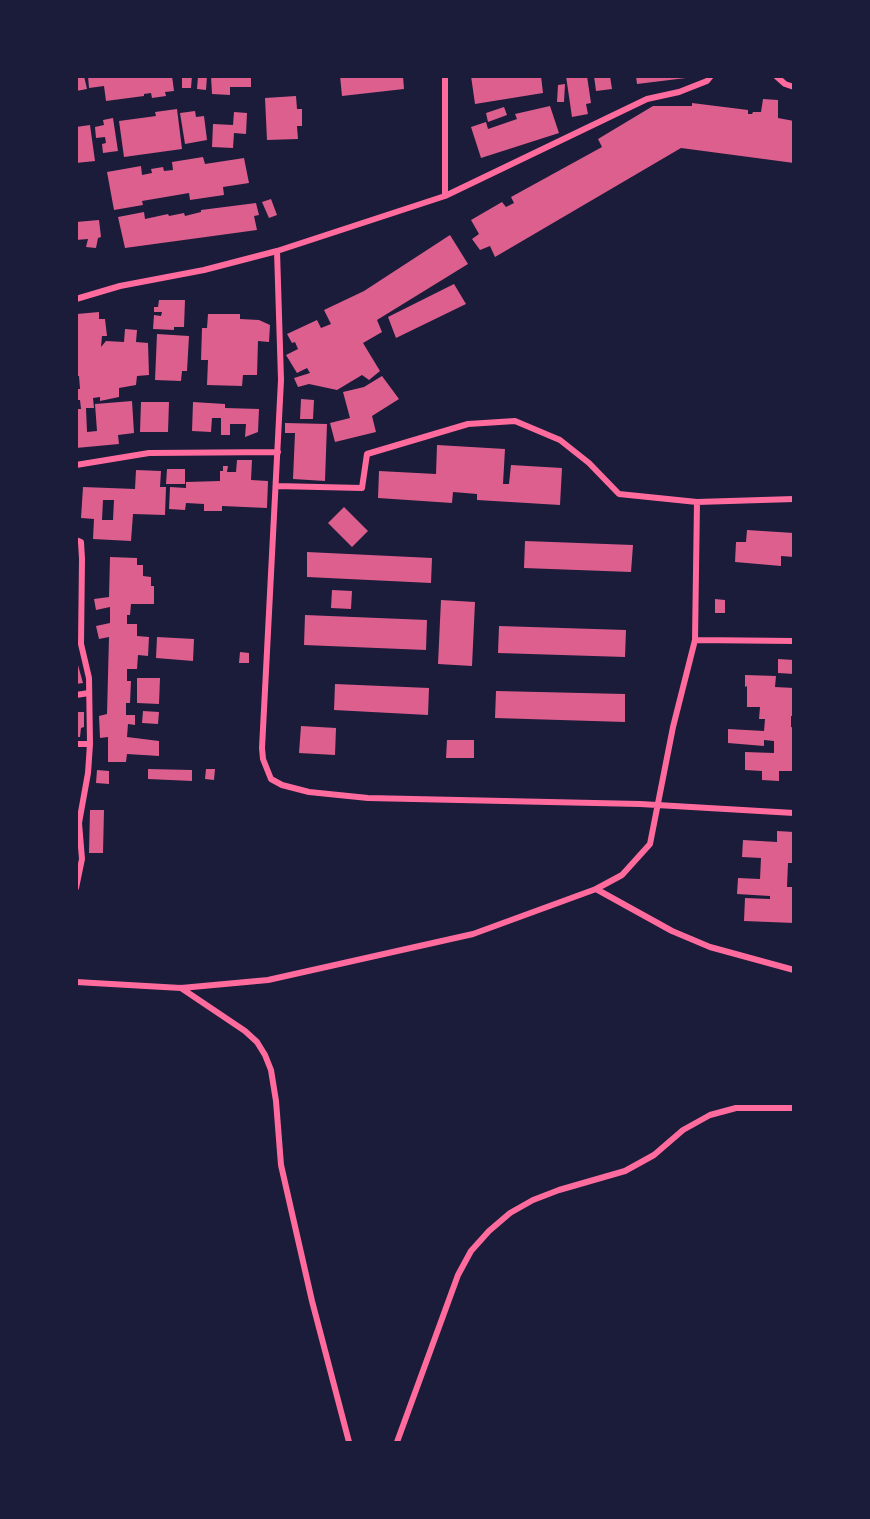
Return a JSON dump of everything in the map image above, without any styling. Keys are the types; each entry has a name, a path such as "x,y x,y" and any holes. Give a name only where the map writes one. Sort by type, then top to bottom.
{"street":[{"path":"445,76 445,196"},
{"path":"76,299 120,286 204,270 277,251 445,196 647,99 679,92 707,81 711,76"},
{"path":"776,76 785,84 794,87"},
{"path":"277,251 281,380 262,748 263,759 272,779 282,785 309,792 368,798 659,805 794,813"},
{"path":"276,486 362,488 367,454 468,424 515,421 560,440 589,463 619,494 697,502 794,499"},
{"path":"76,465 149,453 278,452"},
{"path":"76,982 181,988 268,980 473,934 596,889 622,875 650,844 673,727 695,640 697,502"},
{"path":"76,540 81,542 79,634 89,678 90,744 88,773 79,817 82,859 78,869 76,888"},
{"path":"695,640 794,642"},
{"path":"76,695 89,693"},
{"path":"76,744 90,744"},
{"path":"596,889 672,931 710,947 794,970"},
{"path":"181,988 245,1031 257,1042 272,1070 284,1177 312,1301 349,1443"},
{"path":"397,1443 458,1275 471,1251 489,1230 510,1213 533,1200 625,1171 654,1155 683,1130 710,1115 736,1108 794,1108"}],"building":[{"path":"76,76 84,76 87,89 76,91"},
{"path":"88,76 172,76 174,91 165,92 166,96 152,98 151,93 106,101 104,86 89,88"},
{"path":"182,76 192,76 191,88 182,88"},
{"path":"198,76 207,76 206,90 197,89"},
{"path":"211,76 251,77 251,87 230,87 230,95 212,94"},
{"path":"340,76 403,76 404,89 342,96"},
{"path":"471,76 541,76 543,93 475,104"},
{"path":"566,76 587,76 591,103 586,104 588,114 572,117"},
{"path":"594,76 610,76 612,89 596,91"},
{"path":"636,76 686,76 686,78 637,84"},
{"path":"565,84 564,102 557,102 558,85"},
{"path":"296,96 297,109 302,109 302,126 297,126 298,139 267,140 265,98"},
{"path":"763,99 778,100 778,118 794,121 794,163 681,148 495,257 490,246 480,250 472,239 479,234 471,220 502,202 506,207 514,203 511,197 602,147 598,139 653,106 692,106 692,103 748,110 748,114 752,114 761,112"},
{"path":"550,106 559,133 481,158 471,127 486,122 488,129 517,119 515,114"},
{"path":"504,107 507,115 488,122 486,113"},
{"path":"177,109 182,149 124,157 119,121 156,116 155,112"},
{"path":"195,111 196,117 204,116 207,140 185,144 180,113"},
{"path":"234,112 247,113 246,134 234,133 233,148 212,147 213,124 233,125"},
{"path":"113,118 118,151 103,153 102,144 106,143 105,137 96,138 95,127 104,125 103,120"},
{"path":"90,125 95,161 76,163 76,127"},
{"path":"203,157 205,164 244,158 249,183 223,187 224,195 190,200 189,193 142,201 143,205 114,210 107,172 141,166 142,175 152,173 151,169 163,167 164,171 173,170 172,162"},
{"path":"271,199 277,215 269,218 262,202"},
{"path":"256,203 259,215 254,216 257,230 125,248 118,217 144,212 145,219 168,214 169,216 184,213 185,216 201,212 201,210"},
{"path":"99,220 101,237 98,238 96,248 86,247 88,239 76,240 76,222"},
{"path":"450,235 468,264 377,320 382,332 363,343 380,371 369,380 362,375 337,390 309,384 298,387 294,378 310,373 307,368 297,373 286,355 298,349 287,334 317,320 321,328 331,324 324,310 364,291"},
{"path":"454,284 466,304 396,338 388,317"},
{"path":"159,300 185,300 184,327 174,327 174,330 153,329 154,315 161,316 162,312 154,312 154,307 158,307"},
{"path":"99,312 99,319 105,319 107,336 102,336 101,347 106,341 124,342 125,329 137,330 136,342 148,343 149,375 137,376 136,385 119,388 119,397 100,401 100,397 93,398 94,408 86,408 87,432 97,431 95,404 132,401 134,433 118,435 119,444 76,448 76,409 81,409 80,400 76,400 76,389 80,389 79,376 76,376 77,314"},
{"path":"208,314 240,314 240,319 259,320 270,325 269,342 258,341 257,375 243,375 242,386 207,385 208,360 201,360 202,328 207,328"},
{"path":"157,334 189,336 187,371 182,371 181,381 155,380"},
{"path":"382,376 399,399 372,416 376,432 335,442 330,423 350,418 343,392 364,387"},
{"path":"301,399 314,400 313,419 300,419"},
{"path":"141,402 169,402 168,432 140,432"},
{"path":"193,402 225,404 225,408 259,409 258,432 245,437 246,424 230,424 230,435 221,435 221,418 212,418 211,432 192,431"},
{"path":"285,423 327,424 325,481 293,479 295,433 285,433"},
{"path":"437,445 505,449 503,484 509,484 511,465 562,468 560,505 477,500 477,494 453,492 452,503 378,498 379,471 436,474"},
{"path":"237,460 252,460 251,480 268,481 267,508 222,506 222,511 204,511 204,504 186,503 185,510 169,509 170,487 186,488 186,482 220,481 220,471 223,471 223,466 228,466 227,472 236,472"},
{"path":"167,469 185,469 185,484 166,484"},
{"path":"136,470 161,471 160,487 166,487 165,515 133,514 131,541 93,539 94,519 81,518 83,487 135,489","holes":["103,500 114,500 113,520 102,520"]},
{"path":"344,507 368,531 352,547 328,523"},
{"path":"747,530 794,533 794,557 781,556 781,566 735,562 736,542 746,542"},
{"path":"525,541 633,545 631,572 524,568"},
{"path":"307,552 432,558 431,583 307,577"},
{"path":"110,557 137,558 137,565 143,565 143,576 151,577 151,586 154,586 154,604 131,604 130,615 127,615 127,624 137,624 137,636 149,637 148,656 138,655 137,669 127,669 127,681 131,681 130,703 126,703 126,715 135,715 135,725 128,724 127,737 159,741 159,756 127,754 126,762 108,762 108,737 100,738 99,716 107,714 109,637 99,639 96,626 110,623 110,607 96,610 94,599 109,597"},
{"path":"332,590 352,591 351,609 331,608"},
{"path":"715,599 725,600 725,613 715,613"},
{"path":"441,600 475,602 472,666 438,664"},
{"path":"305,615 427,620 426,650 304,645"},
{"path":"499,626 626,630 625,657 498,653"},
{"path":"157,637 194,639 193,661 156,658"},
{"path":"240,652 249,653 249,663 239,663"},
{"path":"76,658 83,683 76,684"},
{"path":"778,659 794,660 794,674 778,673"},
{"path":"745,675 776,676 775,687 794,688 794,716 791,716 791,727 794,728 794,771 779,771 779,781 762,780 762,771 745,770 745,752 774,753 774,741 764,740 764,746 728,743 728,729 764,731 765,719 759,719 760,707 747,707"},
{"path":"137,678 160,678 159,704 137,703"},
{"path":"335,684 429,688 428,715 334,710"},
{"path":"496,691 625,694 625,722 495,718"},
{"path":"143,711 159,712 158,724 142,723"},
{"path":"76,712 84,712 84,727 81,728 80,737 76,737"},
{"path":"301,726 336,728 335,755 299,753"},
{"path":"447,740 474,740 474,758 446,758"},
{"path":"148,769 192,770 192,781 148,779"},
{"path":"206,769 215,769 214,780 205,779"},
{"path":"97,770 109,771 109,784 96,783"},
{"path":"90,810 104,810 103,853 89,853"},
{"path":"777,831 794,832 794,863 788,863 787,887 794,887 794,923 744,921 745,898 770,899 770,896 737,894 738,878 760,879 761,858 742,857 743,840 777,842"}]}
